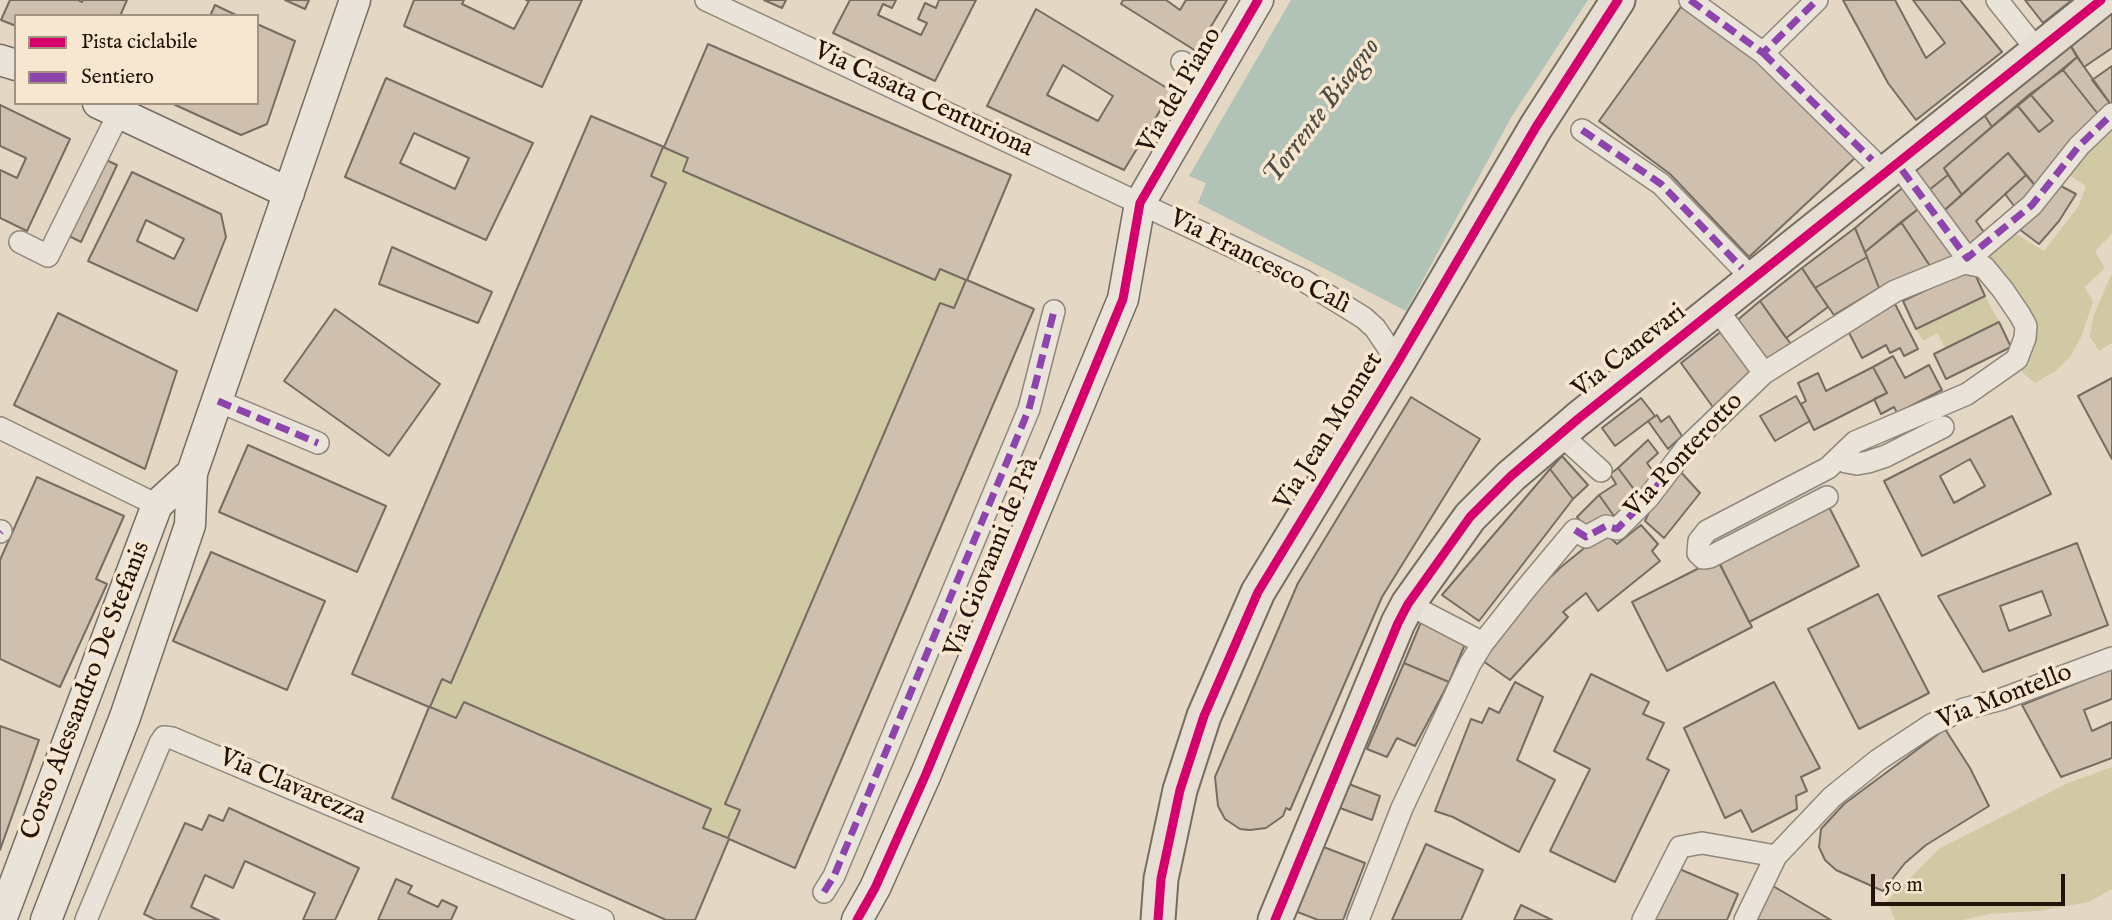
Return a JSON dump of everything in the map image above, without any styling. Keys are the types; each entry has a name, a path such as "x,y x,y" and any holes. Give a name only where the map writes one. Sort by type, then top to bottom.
{"main road":[{"name":"Corso Alessandro De Stefanis","path":"46,920 125,717 190,525 192,473 355,0"},
{"name":"Via del Piano","path":"1140,203 1258,0"},
{"name":"Via Jean Monnet","path":"1158,920 1161,879 1180,790 1204,716 1258,592 1398,362 1536,127 1618,0"},
{"name":"Via Canevari","path":"1275,920 1398,622 1470,517 1560,434 2101,0"},
{"path":"108,108 289,193"},
{"name":"Via Giovanni de Prà","path":"857,920 875,888 926,774 1123,299 1140,203"},
{"name":"Corso Alessandro De Stefanis","path":"1,920 157,505 192,473"}],"street":[{"name":"Via Casata Centuriona","path":"706,0 1140,203"},
{"path":"1690,0 1763,53 1872,160"},
{"path":"1763,53 1817,0"},
{"path":"1997,0 2037,50"},
{"path":"20,242 48,256 108,108"},
{"name":"Via Ponterotto","path":"1358,920 1402,808 1470,664 1483,643 1575,530 1586,537 1606,526 1617,529 1648,498 1687,447 1764,373 1895,291 1965,260 2032,205 2079,146 2112,114"},
{"path":"1582,130 1661,184 1742,268"},
{"path":"1827,497 1710,557 1703,558 1698,553 1699,541 1707,531 1828,468 1855,442 1967,394 2017,359 2025,338 2026,326 2003,289 1984,267 1965,260 1902,170"},
{"name":"Via Francesco Calì","path":"1140,203 1303,280 1375,328 1398,362"},
{"path":"1716,308 1764,373"},
{"path":"824,892 834,876 1029,409 1054,311"},
{"path":"218,401 318,443"},
{"path":"1842,456 1846,462 1857,464 1886,456 1943,427"},
{"path":"0,428 157,505"},
{"path":"1560,434 1601,471"},
{"path":"1408,604 1483,643"},
{"name":"Via Montello","path":"1745,920 1776,856 1854,777 1931,725 1964,709 2002,699 2112,658"},
{"name":"Via Clavarezza","path":"86,920 164,737 172,738 603,920"},
{"path":"1643,920 1679,847 1702,843 1776,856"}],"shaded area":[{"path":"708,44 1011,175 967,280 1034,309 795,868 729,839 695,920 666,920 392,798 429,708 352,674 591,116 664,147"},
{"path":"2112,114 2112,234 2095,251 2105,268 2085,287 2093,302 2082,335 2072,354 2057,370 2035,383 2018,366 2030,340 1984,267 1995,247 2016,234 2044,251 2078,207 2086,186 2062,170"},
{"path":"2112,273 2112,343 2099,351 2090,336 2093,317"},
{"path":"1985,296 1999,322 1945,348 1937,333 1923,341 1916,329"},
{"path":"2112,767 2112,889 2089,902 2038,911 1989,914 1962,920 1895,920 1887,901 1939,849 2066,784"}],"water":[{"name":"Torrente Bisagno","path":"1291,0 1588,0 1512,116 1406,311 1198,203 1206,183 1189,176"}],"building":[{"path":"10,0 127,0 121,14 14,14 14,25 1,20"},
{"path":"285,0 309,0 305,9"},
{"path":"414,0 464,0 462,4 514,29 529,1 526,0 582,0 542,87 404,26"},
{"path":"764,0 786,0 782,8"},
{"path":"850,0 896,0 892,8 883,4 878,15 921,35 927,23 918,19 925,3 936,8 939,0 976,0 935,81 833,33"},
{"path":"1123,0 1166,0 1180,10 1186,0 1227,0 1196,51 1121,4"},
{"path":"1843,0 1895,0 1926,58 1945,43 1913,0 1960,0 2002,52 1916,120 1888,83"},
{"path":"2025,0 2072,0 2043,23"},
{"path":"1683,4 1751,55 1857,156 1749,257 1670,174 1599,121"},
{"path":"2112,4 2112,48 2084,67 2066,38"},
{"path":"215,5 234,14 211,14"},
{"path":"1036,9 1172,91 1124,170 987,106","holes":["1063,65 1113,96 1098,121 1047,95"]},
{"path":"259,25 295,41 267,124 241,135 175,105 259,105"},
{"path":"2066,38 2077,57 1992,127 1980,108"},
{"path":"708,44 1011,175 967,280 1034,309 795,868 729,839 695,920 666,920 392,798 429,707 352,674 591,116 664,147","holes":["663,147 688,158 683,171 935,280 940,269 966,280 954,308 940,303 725,804 740,810 728,838 703,828 711,809 464,702 456,718 430,707 442,679 451,683 666,183 651,176"]},
{"path":"2077,57 2112,106 2098,114 2063,70"},
{"path":"2112,66 2112,106 2092,80"},
{"path":"2063,70 2098,114 2039,190 2008,153 1962,195 1944,168 2017,105 2039,132 2053,121 2030,94"},
{"path":"386,78 533,143 486,240 345,177","holes":["414,133 469,158 455,189 400,163"]},
{"path":"2030,94 2053,121 2039,132 2017,105"},
{"path":"0,105 70,139 27,231 0,218 0,170 17,178 26,158 0,146"},
{"path":"1980,108 1992,127 1944,168 1948,175 1924,194 1906,169"},
{"path":"2008,153 2026,175 1976,221 1988,238 1969,252 1939,215"},
{"path":"104,159 117,165 81,242 65,234"},
{"path":"132,172 221,214 226,237 197,311 88,261","holes":["146,220 184,239 174,259 137,241"]},
{"path":"1948,175 1962,195 1939,215 1924,194"},
{"path":"2026,175 2039,190 2017,210 2005,194"},
{"path":"1907,184 1922,206 1865,252 1855,228"},
{"path":"2059,185 2076,194 2059,221 2039,244 2019,229"},
{"path":"1922,206 1955,256 1932,269 1901,222"},
{"path":"1901,222 1932,269 1879,288 1865,252"},
{"path":"1855,228 1867,257 1815,288 1802,268"},
{"path":"392,247 492,292 478,323 379,284"},
{"path":"1867,257 1879,288 1834,315 1815,288"},
{"path":"1802,268 1828,307 1786,338 1760,301"},
{"path":"1972,268 1985,296 1916,329 1903,301"},
{"path":"1760,301 1793,347 1770,363 1734,323"},
{"path":"1895,304 1918,349 1904,356 1900,348 1890,353 1886,345 1862,358 1847,329"},
{"path":"335,309 440,384 389,456 284,381"},
{"path":"58,313 177,371 145,469 14,405"},
{"path":"1999,322 2011,347 1946,379 1934,354"},
{"path":"1723,330 1757,374 1715,410 1681,363"},
{"path":"1893,356 1905,378 1929,365 1942,390 1897,413 1894,407 1881,414 1874,399 1887,393 1873,367"},
{"path":"1873,367 1887,393 1814,430 1801,404 1806,401 1798,383 1818,373 1826,391"},
{"path":"2112,378 2112,459 2078,396"},
{"path":"1796,396 1810,421 1775,441 1760,416"},
{"path":"1411,397 1480,439 1382,597 1290,810 1286,808 1283,816 1266,828 1240,829 1225,819 1218,806 1215,777 1298,583"},
{"path":"1641,398 1655,416 1615,446 1602,428"},
{"path":"1657,415 1661,422 1669,416 1682,436 1668,449 1648,421"},
{"path":"2012,416 2051,494 1922,556 1884,481","holes":["1970,459 1985,486 1954,503 1940,476"]},
{"path":"1648,440 1658,453 1647,463 1658,478 1639,496 1618,468"},
{"path":"248,445 386,506 357,572 219,512"},
{"path":"1562,456 1588,485 1573,499 1550,469"},
{"path":"1618,468 1639,496 1614,516 1599,495 1616,484 1610,474"},
{"path":"1550,469 1573,499 1479,621 1442,595"},
{"path":"1678,469 1700,493 1664,538 1645,521 1656,497"},
{"path":"37,477 124,516 96,579 107,584 60,687 0,659 0,560"},
{"path":"1599,495 1614,516 1590,532 1577,517"},
{"path":"1829,507 1859,566 1749,622 1719,562"},
{"path":"1641,525 1658,544 1652,551 1660,561 1598,611 1586,593 1563,612 1568,617 1510,680 1483,661 1539,588 1561,567 1604,532 1617,544"},
{"path":"2077,543 2108,625 1983,672 1938,596","holes":["2042,591 2051,615 2009,631 2000,606"]},
{"path":"211,552 325,601 287,690 173,641"},
{"path":"1717,559 1752,627 1667,671 1632,602"},
{"path":"1878,594 1929,693 1859,729 1808,629"},
{"path":"1421,622 1466,642 1449,682 1404,663"},
{"path":"1404,663 1449,682 1415,746 1397,738 1387,757 1367,749"},
{"path":"2112,669 2112,699 2084,710 2092,731 2112,722 2112,758 2061,777 2022,705"},
{"path":"1591,674 1649,702 1643,714 1664,723 1647,759 1669,770 1615,882 1550,851 1590,769 1554,751"},
{"path":"1515,682 1543,697 1517,760 1555,780 1519,852 1453,817 1435,811 1471,719 1482,723 1489,708 1499,713"},
{"path":"1774,682 1820,768 1801,777 1807,791 1796,796 1797,809 1752,832 1741,810 1725,818 1684,728"},
{"path":"0,726 39,740 0,850"},
{"path":"1945,729 1970,768 1989,806 1926,845 1905,863 1883,891 1836,870 1825,860 1819,847 1821,829 1844,804"},
{"path":"1349,784 1380,796 1372,820 1340,808"},
{"path":"229,808 359,868 335,920 303,920 315,893 245,861 233,888 205,875 191,907 219,920 156,920 144,914 185,823 202,830 209,815 223,821"},
{"path":"1426,844 1483,870 1461,920 1392,920"},
{"path":"1321,846 1365,863 1343,920 1318,920 1295,911"},
{"path":"1677,868 1738,894 1727,920 1653,920"},
{"path":"396,879 412,886 408,893 438,907 442,900 457,907 451,920 378,920"},
{"path":"1773,886 1831,920 1757,920"},
{"path":"1521,905 1552,920 1514,920"}],"marked path":[{"path":"1690,0 1763,53 1817,0"},
{"path":"1763,53 1872,160"},
{"path":"1182,62 1192,68"},
{"path":"1902,170 1967,258 2032,205 2079,146 2112,114"},
{"path":"1582,130 1661,184 1742,268"},
{"path":"824,892 834,876 1029,409 1054,311"},
{"path":"218,401 318,443"},
{"path":"1575,530 1586,537 1606,526 1617,529 1648,498 1687,447"}],"cycle path":[{"path":"857,920 875,888 926,774 1123,299 1140,203 1258,0"},
{"path":"1158,920 1161,879 1180,790 1204,716 1258,592 1398,362 1536,127 1618,0"},
{"path":"1275,920 1398,623 1408,604 1470,517 1511,476 1578,419 2101,0"}]}
